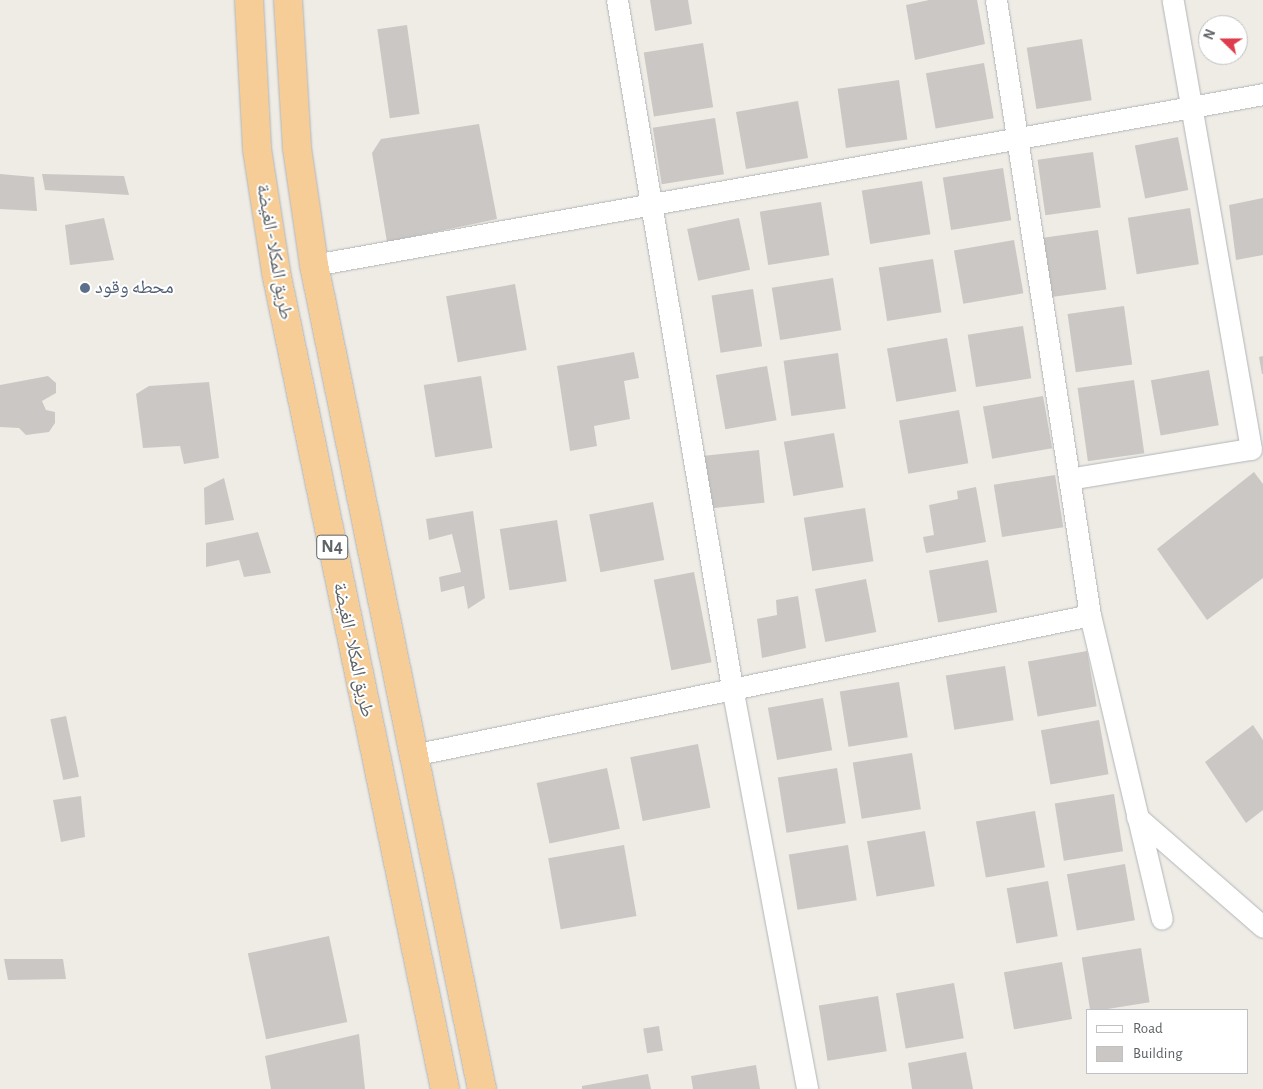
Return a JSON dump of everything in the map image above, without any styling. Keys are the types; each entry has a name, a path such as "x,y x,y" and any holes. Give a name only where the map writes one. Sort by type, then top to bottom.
{"highway":[{"name":"طريق المكلا - الغيضة","path":"249,0 257,149 276,272 445,1089"},
{"name":"طريق المكلا - الغيضة","path":"288,0 297,148 314,265 482,1089"},
{"path":"276,272 314,265"}],"street":[{"path":"617,0 732,687 807,1089"},
{"path":"996,0 1019,138 1090,615 1162,919"},
{"path":"1070,479 1251,449 1190,107 1173,0"},
{"path":"314,265 651,206 1263,94"},
{"path":"413,755 732,687 1090,615"},
{"path":"1137,817 1263,927"}],"building":[{"path":"650,0 688,0 692,24 655,31"},
{"path":"929,0 977,0 985,44 915,60 906,5"},
{"path":"407,25 420,114 390,118 377,29"},
{"path":"1082,39 1092,100 1036,109 1027,48"},
{"path":"703,43 713,107 654,117 644,52"},
{"path":"984,63 994,118 936,128 926,73"},
{"path":"899,80 907,139 846,148 838,89"},
{"path":"798,101 808,158 746,169 736,112"},
{"path":"715,118 724,174 662,184 653,128"},
{"path":"479,124 497,219 387,242 372,153 381,139"},
{"path":"1178,137 1188,190 1145,198 1135,145"},
{"path":"1093,152 1101,207 1045,215 1038,160"},
{"path":"1003,168 1011,220 951,230 943,178"},
{"path":"0,174 34,177 37,211 0,209"},
{"path":"42,174 124,176 129,195 45,190"},
{"path":"922,181 930,234 870,244 862,191"},
{"path":"1263,198 1263,255 1236,260 1229,205"},
{"path":"821,202 829,255 768,265 760,212"},
{"path":"1190,208 1199,264 1137,274 1128,218"},
{"path":"104,218 114,260 70,265 65,225"},
{"path":"739,218 750,270 698,281 687,229"},
{"path":"1098,230 1106,289 1050,297 1042,238"},
{"path":"1014,240 1023,293 963,304 954,251"},
{"path":"933,259 941,312 887,321 879,268"},
{"path":"833,278 841,330 780,340 772,288"},
{"path":"515,284 527,350 458,362 446,296"},
{"path":"753,289 762,346 721,353 712,296"},
{"path":"1124,306 1132,364 1076,372 1068,314"},
{"path":"1023,326 1031,378 976,387 968,335"},
{"path":"947,338 956,391 896,402 887,349"},
{"path":"634,352 639,378 624,381 630,419 594,426 597,446 570,451 557,366"},
{"path":"838,353 846,408 791,416 784,361"},
{"path":"1263,356 1263,374 1262,374 1259,357"},
{"path":"767,366 777,420 725,429 716,375"},
{"path":"1209,370 1219,425 1161,435 1151,380"},
{"path":"48,376 56,383 56,393 42,401 46,410 55,412 55,423 49,432 26,435 19,428 0,427 0,385"},
{"path":"481,376 492,448 435,457 424,385"},
{"path":"1134,380 1144,453 1088,461 1078,388"},
{"path":"209,382 219,458 184,464 180,446 143,448 136,394 149,386"},
{"path":"1043,396 1052,448 992,459 983,407"},
{"path":"959,410 968,463 908,474 899,421"},
{"path":"834,433 844,487 793,496 784,442"},
{"path":"759,450 765,503 710,508 704,456"},
{"path":"1254,472 1263,484 1263,578 1207,620 1157,549"},
{"path":"1055,475 1063,527 1002,537 994,485"},
{"path":"224,478 234,520 205,525 204,488"},
{"path":"976,487 986,542 926,553 923,537 934,535 929,505 958,499 957,491"},
{"path":"653,502 664,560 600,572 589,514"},
{"path":"865,508 873,561 812,571 804,518"},
{"path":"473,511 485,598 468,609 464,586 441,592 439,577 461,572 452,534 429,540 426,519"},
{"path":"557,520 567,581 509,590 500,529"},
{"path":"258,532 271,573 244,577 239,560 206,567 206,543"},
{"path":"988,560 997,612 938,623 929,570"},
{"path":"694,572 712,662 671,670 654,580"},
{"path":"866,579 876,632 825,642 815,589"},
{"path":"798,596 806,648 762,658 757,619 777,615 776,600"},
{"path":"1087,651 1097,706 1038,717 1028,661"},
{"path":"1005,666 1014,720 954,730 946,675"},
{"path":"899,682 908,737 848,747 840,691"},
{"path":"823,698 832,750 777,760 768,708"},
{"path":"66,716 79,777 63,780 50,719"},
{"path":"1099,720 1109,774 1050,784 1041,730"},
{"path":"1253,725 1263,740 1263,810 1246,823 1205,762"},
{"path":"698,744 710,808 643,821 630,757"},
{"path":"912,753 921,809 862,819 853,762"},
{"path":"607,768 620,829 549,844 537,783"},
{"path":"837,768 846,823 786,833 778,777"},
{"path":"1114,794 1123,851 1064,861 1055,803"},
{"path":"81,796 85,837 61,842 53,800"},
{"path":"1035,811 1045,867 986,878 976,821"},
{"path":"925,831 935,886 877,896 867,841"},
{"path":"624,845 637,916 561,929 548,858"},
{"path":"848,845 857,900 797,910 789,854"},
{"path":"1125,864 1135,920 1077,930 1067,874"},
{"path":"1048,881 1058,936 1016,943 1007,888"},
{"path":"329,936 347,1022 266,1039 248,953"},
{"path":"1141,948 1150,1002 1107,1009 1090,1009 1082,957"},
{"path":"4,959 63,959 66,979 8,980"},
{"path":"1062,962 1072,1019 1014,1029 1004,972"},
{"path":"954,983 964,1038 906,1048 896,993"},
{"path":"878,996 887,1051 827,1061 819,1005"},
{"path":"659,1026 663,1051 647,1053 643,1029"},
{"path":"359,1034 365,1089 271,1089 265,1056"},
{"path":"966,1052 973,1089 912,1089 908,1063"},
{"path":"756,1065 760,1089 693,1089 691,1076"},
{"path":"648,1074 651,1089 582,1089 582,1086"}],"place":[{"name":"محطه وقود","path":"85,288"}]}
